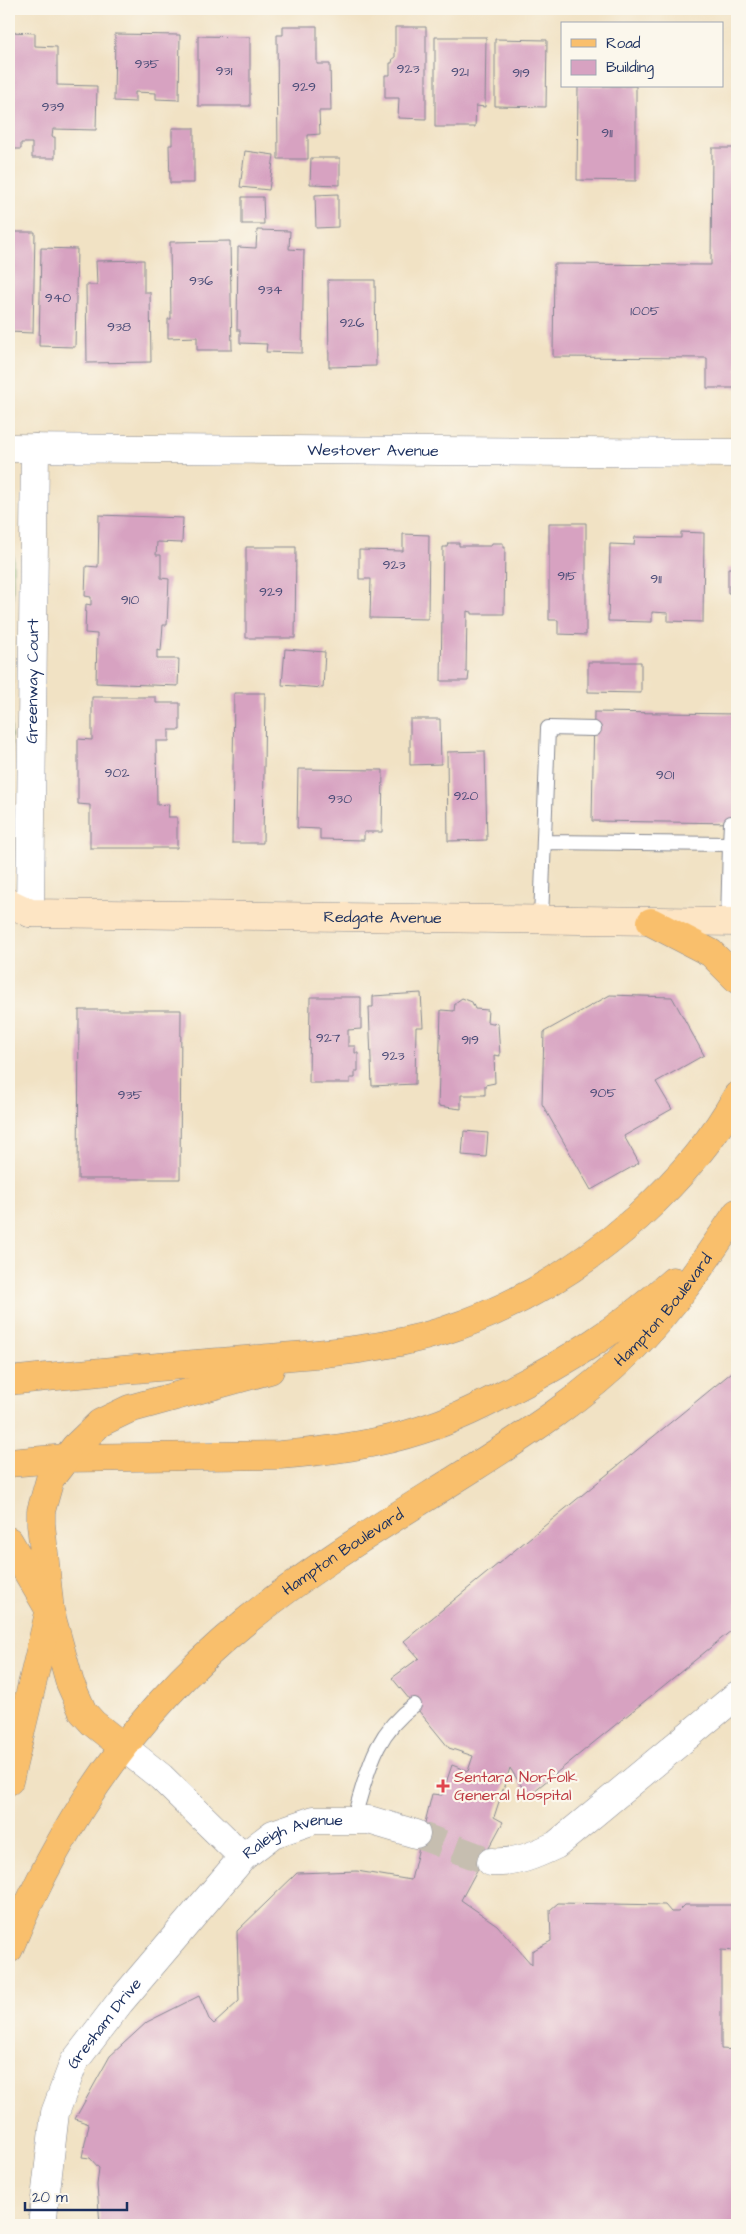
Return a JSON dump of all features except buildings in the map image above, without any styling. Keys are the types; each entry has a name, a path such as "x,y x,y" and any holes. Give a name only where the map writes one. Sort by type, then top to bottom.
{"main road":[{"path":"651,922 711,952 737,979"},
{"path":"9,1381 339,1351 410,1340 443,1330 501,1308 557,1278 612,1239 668,1187 709,1138 737,1096"},
{"name":"Hampton Boulevard","path":"9,1949 52,1855 79,1810 122,1746 191,1671 222,1641 273,1600 331,1560 542,1423 604,1374 630,1351 671,1306 737,1212"},
{"path":"9,1462 66,1458 297,1454 347,1448 421,1430 487,1403 594,1345 643,1308 720,1237"},
{"path":"122,1746 93,1723 77,1701 50,1611 41,1512 50,1479 88,1434 114,1415 339,1351"},
{"path":"9,1541 50,1611 9,1781"}],"street":[{"name":"Westover Avenue","path":"22,448 737,453"},
{"name":"Greenway Court","path":"16,913 22,448"},
{"name":"Redgate Avenue","path":"16,913 733,922"},
{"path":"491,1862 505,1863 532,1856 556,1845 737,1695"},
{"name":"Raleigh Avenue","path":"122,1746 161,1777 243,1857 273,1834 314,1820 370,1820 416,1834"},
{"name":"Gresham Drive","path":"42,2225 55,2113 74,2062 120,2002 243,1857"}],"lane":[{"path":"541,920 548,728 594,729"},
{"path":"731,823 733,922"},
{"path":"545,842 730,844"},
{"path":"353,1820 375,1748 399,1716 414,1705"}],"green space":[{"path":"9,488 14,488 10,857 9,857"}],"tunnel":[{"path":"416,1834 491,1862"}],"place":[{"name":"Sentara Norfolk General Hospital","path":"443,1786"}]}
